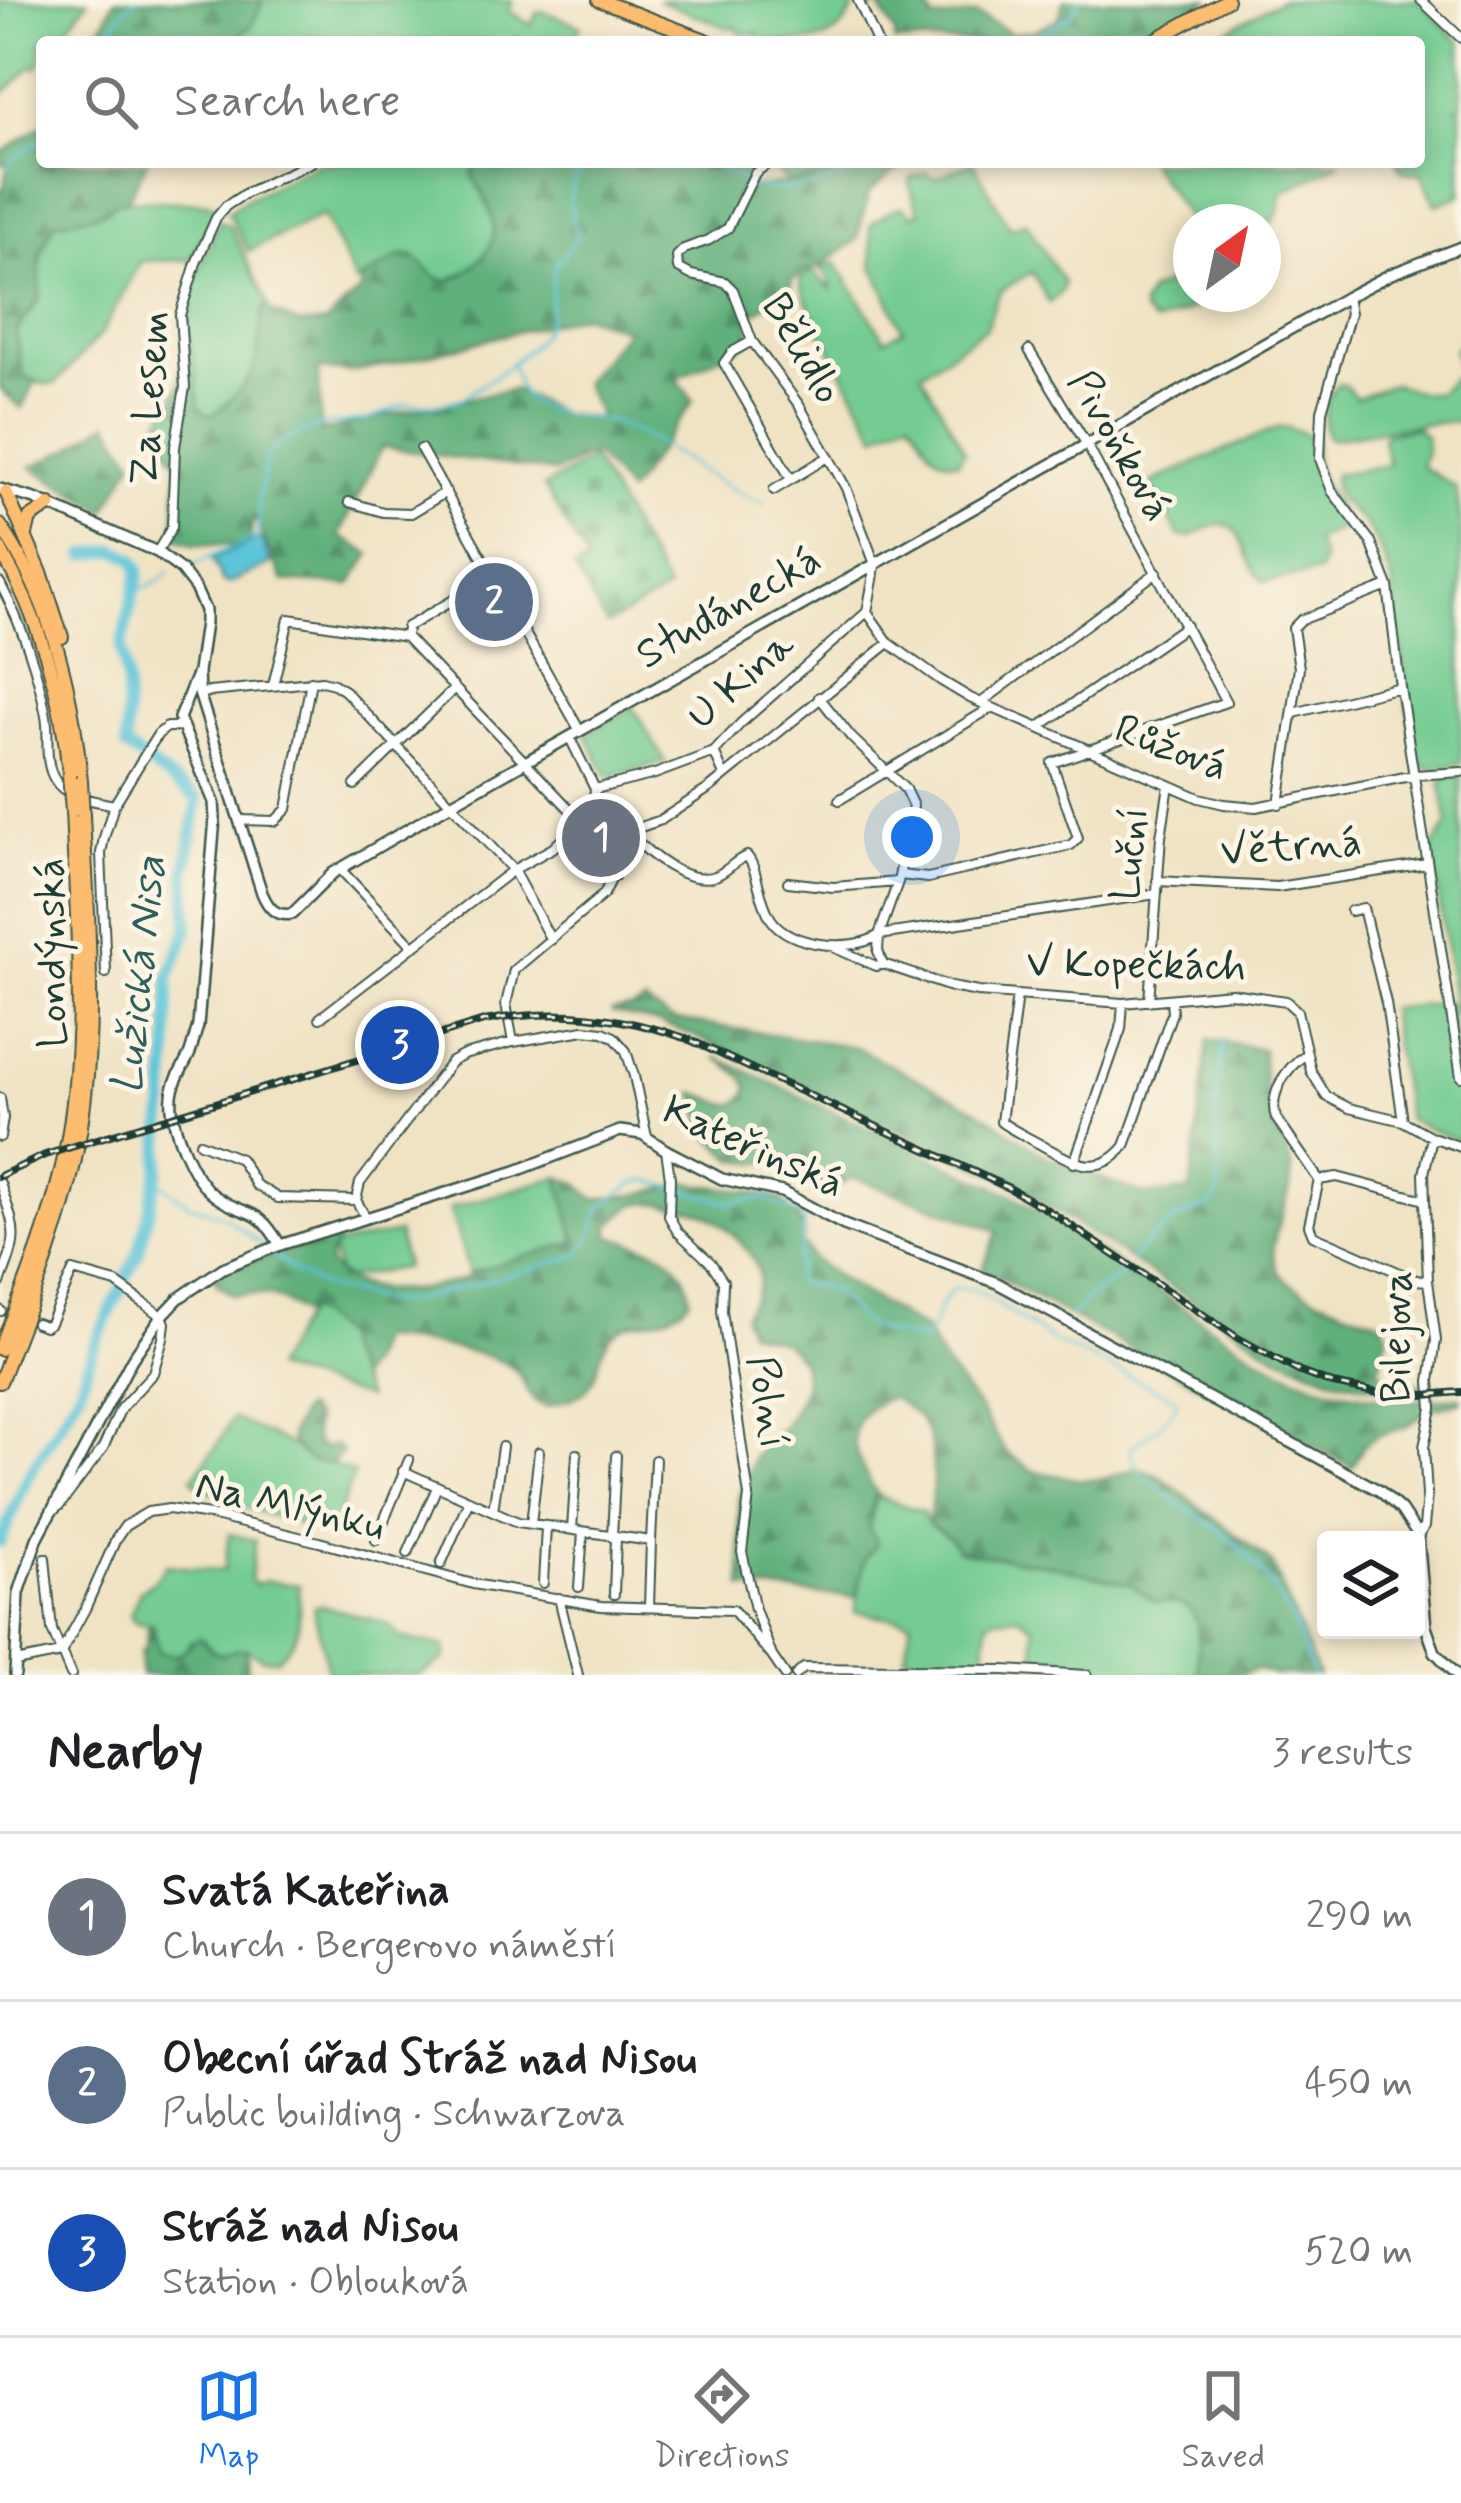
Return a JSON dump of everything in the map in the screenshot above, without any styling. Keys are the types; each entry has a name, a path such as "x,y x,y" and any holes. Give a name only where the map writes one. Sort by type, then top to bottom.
{"main road":[{"path":"598,0 695,36"},
{"path":"1162,36 1227,0"},
{"path":"3,490 26,536"},
{"path":"28,574 30,518 50,505"},
{"name":"Londýnská","path":"0,1382 57,1228 74,1165 85,1103 90,1000 63,641 2,536"},
{"name":"Londýnská","path":"28,574 75,778"},
{"name":"Londýnská","path":"0,1349 51,1208 71,1116 79,1024 77,813"}],"street":[{"path":"857,0 874,36"},
{"path":"863,11 874,0"},
{"path":"1421,0 1461,38"},
{"name":"Za Lesem","path":"157,552 172,527 175,447 185,387 180,315 196,263 226,206 299,168"},
{"name":"Bělidlo","path":"762,168 728,228 684,249 677,256 678,268 725,282 733,290 752,341 799,405 846,488 874,564"},
{"name":"Studánecká","path":"198,672 199,693 265,901 276,913 296,912 340,869 524,762 1348,297 1456,249"},
{"path":"1348,297 1350,313 1322,411 1320,459 1332,491 1371,542 1388,586 1461,1077"},
{"path":"752,341 732,352 724,363 791,479"},
{"name":"Pivoňková","path":"1029,350 1087,446 1226,702 1086,749"},
{"path":"320,1018 513,870 565,839 592,806 595,789 575,735 422,449"},
{"path":"774,490 828,457"},
{"path":"3,490 50,505 157,552 181,570 205,610 198,672 179,718 214,802 215,818 197,1026 172,1104 192,1168 204,1187 268,1224 280,1245"},
{"path":"350,502 383,512 411,513 446,492"},
{"path":"874,564 867,612 889,643 940,680 1086,749"},
{"name":"Pivoňková","path":"982,702 1157,572"},
{"path":"406,637 407,627 493,577"},
{"path":"0,583 34,665 47,718 48,761 56,783 70,794 114,805"},
{"path":"1279,804 1299,668 1293,628 1301,620 1388,586"},
{"name":"U Kina","path":"595,789 715,752 741,723 867,612"},
{"path":"273,686 290,619 406,637 581,821"},
{"path":"1038,728 1186,626"},
{"path":"513,1042 506,1004 512,975 604,894 633,832 674,812 889,643"},
{"path":"187,699 199,693 311,681 334,683 513,870 550,940"},
{"path":"238,820 275,821 287,809 311,681"},
{"path":"1294,713 1400,687"},
{"path":"355,784 454,689"},
{"path":"819,698 905,789 913,806 899,878 879,935 883,964"},
{"path":"838,800 992,707"},
{"path":"106,973 101,853 114,805 166,727 208,722"},
{"name":"Růžová","path":"899,878 928,878 1071,845 1078,838 1052,763 1086,749 1199,798 1256,807 1415,776"},
{"path":"715,752 724,775"},
{"path":"1415,776 1461,772"},
{"name":"Luční","path":"1149,1001 1168,784"},
{"path":"592,806 633,832"},
{"name":"V Kopečkách","path":"633,832 652,855 698,877 719,875 740,857 749,857 758,892 770,918 783,931 876,966 883,964 964,991 1123,1003 1231,993 1286,1001 1297,1011 1319,1088 1335,1102 1403,1121 1461,1147"},
{"path":"565,839 614,878"},
{"name":"Větrná","path":"1157,881 1277,887 1427,864"},
{"path":"340,869 413,946"},
{"path":"788,882 833,887 899,878"},
{"path":"828,945 1156,894"},
{"path":"1351,911 1363,908 1386,1003 1403,1121"},
{"path":"1017,995 1001,1122 1074,1163 1090,1166 1125,1146 1172,1012 1171,999"},
{"path":"1074,1163 1121,1030 1123,1003"},
{"path":"367,1220 356,1200 360,1184 451,1062 464,1055 584,1030 603,1032 626,1051 647,1137"},
{"path":"1306,1054 1275,1092 1272,1107 1319,1180 1309,1225 1313,1235 1428,1281"},
{"path":"0,1097 0,1137"},
{"name":"Kateřinská","path":"162,1316 196,1283 280,1245 516,1171 611,1132 631,1130 722,1179 782,1192 844,1225 998,1283 1380,1491 1415,1531"},
{"name":"Bilejova","path":"1422,1531 1427,1495 1424,1447 1432,1408 1436,1340 1428,1281 1424,1174 1432,1136"},
{"path":"200,1143 240,1159 256,1185 278,1198 356,1200"},
{"name":"Polní","path":"666,1150 672,1223 723,1280 722,1310 749,1496 742,1552 754,1609 784,1675"},
{"path":"1319,1180 1337,1178 1425,1200"},
{"path":"0,1183 16,1233 0,1283"},
{"path":"36,1323 50,1323 74,1271 116,1283 165,1323 153,1373 121,1408 103,1448 47,1516"},
{"path":"15,1675 19,1593 47,1516 132,1359 162,1316"},
{"path":"493,1510 502,1447"},
{"path":"531,1523 539,1452"},
{"path":"572,1529 577,1454"},
{"path":"614,1594 616,1456"},
{"name":"Na Mlýnku","path":"376,1540 409,1460"},
{"path":"649,1607 655,1460"},
{"name":"Na Mlýnku","path":"403,1471 518,1522 651,1541"},
{"name":"Na Mlýnku","path":"407,1553 437,1486"},
{"path":"441,1564 469,1500"},
{"name":"Na Mlýnku","path":"61,1653 121,1531 138,1516 169,1509 319,1541 473,1584 601,1606 734,1610 772,1655"},
{"path":"543,1583 546,1527"},
{"path":"579,1587 583,1532"},
{"path":"45,1558 52,1630 71,1675"},
{"path":"559,1598 578,1675"},
{"path":"1425,1616 1435,1652 1457,1675"},
{"path":"16,1662 61,1653"},
{"path":"796,1675 804,1668 1087,1675"}],"green space":[{"path":"0,0 88,0 61,36 36,36 36,68 32,66 1,96 0,107"},
{"path":"115,0 263,0 252,25 239,36 96,36"},
{"path":"263,0 511,0 509,11 531,25 542,11 581,26 575,36 239,36 252,25"},
{"path":"657,0 850,0 853,10 829,36 758,36 745,34 735,25 729,28"},
{"path":"850,0 922,0 934,20 978,14 1012,34 1034,31 1059,18 1064,0 1210,0 1133,36 895,36 877,3 868,13"},
{"path":"1281,0 1418,0 1461,43 1461,107 1457,108 1461,111 1461,195 1436,205 1421,173 1401,168 1425,168 1425,36 1217,36"},
{"path":"36,129 36,168 144,168 127,201 97,214 55,223 40,252 40,298 16,335 20,367 28,379 36,380 22,408 0,389 0,188 4,191 7,164 0,164 0,154"},
{"path":"309,168 478,168 496,237 469,270 446,281 413,256 400,256 356,283 323,215 248,251 228,212"},
{"path":"476,168 747,168 750,188 827,177 839,168 899,168 869,192 857,240 819,267 802,272 791,287 749,317 750,341 677,378 693,401 628,493 594,453 555,472 382,447 339,536 371,554 350,585 283,581 254,516 248,546 194,544 174,536 178,463 155,430 180,385 187,328 199,407 213,415 248,380 263,310 298,324 324,324 362,289 361,280 400,256 413,256 444,280 455,279 490,246 491,212 472,174","holes":["582,315 627,329 583,383 601,419 559,413 514,389 321,432 319,369 349,372 396,363"]},
{"path":"837,168 826,177 788,184 776,169"},
{"path":"959,168 976,168 1010,228 1026,222 1064,284 1049,303 1032,272 1000,291 986,328 921,373 965,451 958,462 933,452 909,418 877,435 815,321 800,278 812,271 831,289 820,267 836,263 885,339 903,330 873,266 870,226 898,208 911,215 919,213 909,183 912,177 926,173 936,178"},
{"path":"1153,168 1330,168 1281,193 1281,204 1178,204"},
{"path":"121,200 213,204 217,213 190,260 141,261 101,334 55,384 36,383 23,369 16,334 38,300 40,262 51,230 55,223 105,211"},
{"path":"220,221 230,226 269,306 263,311 253,370 240,391 213,415 199,407 187,328 192,287"},
{"path":"1173,280 1173,312 1183,312 1154,323 1143,313 1149,292"},
{"path":"1461,340 1461,422 1326,436 1326,408 1339,384 1356,398 1393,384 1437,393 1460,372 1454,350"},
{"path":"109,422 133,461 106,511 31,467 71,448"},
{"path":"1284,427 1315,437 1317,471 1342,522 1336,531 1315,540 1323,560 1319,572 1265,582 1233,528 1224,524 1190,537 1179,536 1152,486 1154,481"},
{"path":"1416,428 1426,437 1421,466 1456,488 1461,526 1461,764 1433,769 1423,766 1415,754 1390,575 1372,534 1343,503 1334,482 1336,474 1389,465 1382,440 1385,434"},
{"path":"592,458 668,590 607,625 575,569 588,561 544,487"},
{"path":"633,707 665,762 608,777 586,735"},
{"path":"1447,775 1461,775 1461,1019 1455,1012 1432,849 1448,824 1441,784"},
{"path":"645,1002 670,1019 855,1047 976,1109 1049,1158 1144,1195 1190,1191 1208,1040 1263,1049 1270,1112 1291,1166 1289,1193 1274,1242 1278,1270 1312,1295 1381,1321 1388,1333 1379,1371 1426,1386 1424,1390 1368,1386 1335,1379 1274,1354 1014,1184 690,1034 610,1012"},
{"path":"1449,1002 1461,1075 1461,1142 1407,1118 1389,1009"},
{"path":"716,1057 1009,1193 1239,1345 1293,1375 1364,1396 1461,1397 1461,1402 1428,1410 1406,1427 1378,1435 1364,1445 1352,1467 982,1269 998,1231 853,1177 829,1192 787,1159 735,1160 707,1135 694,1093 731,1105 743,1098 749,1088 743,1077"},
{"path":"558,1177 577,1242 469,1273 450,1208"},
{"path":"558,1177 578,1183 594,1199 688,1183 780,1199 798,1218 804,1233 802,1244 814,1260 925,1330 1006,1452 1033,1471 1082,1480 1104,1479 1137,1468 1161,1477 1272,1563 1318,1675 1275,1675 1256,1669 1239,1675 1198,1675 1198,1624 1190,1609 1155,1602 1132,1585 1050,1565 959,1551 950,1538 929,1525 933,1472 927,1432 915,1414 891,1397 873,1406 855,1428 857,1455 880,1498 874,1498 869,1528 877,1543 864,1560 856,1597 742,1588 738,1498 755,1455 784,1425 805,1382 802,1361 785,1342 749,1331 743,1316 758,1286 755,1263 733,1235 702,1213 641,1203 610,1225 610,1236 673,1261 687,1283 690,1299 670,1314 622,1327 604,1348 588,1387 574,1398 546,1407 534,1400 506,1364 428,1344 377,1339 358,1379 341,1335 314,1313 307,1310 304,1315 270,1296 232,1295 214,1278 225,1270 335,1237 337,1245 329,1264 357,1284 413,1290 467,1278 469,1273 576,1242"},
{"path":"398,1233 405,1267 339,1280 332,1246"},
{"path":"307,1310 341,1335 367,1398 273,1369"},
{"path":"303,1409 315,1419 317,1445 334,1444 342,1451 331,1464 308,1460 291,1443 290,1435"},
{"path":"233,1418 294,1447 302,1456 354,1474 337,1517 346,1523 339,1537 243,1507 200,1487 192,1478"},
{"path":"876,1496 923,1512 929,1525 950,1538 959,1551 1050,1565 1132,1585 1155,1602 1190,1609 1198,1624 1198,1675 1075,1669 1071,1660 1035,1656 1034,1627 1019,1616 988,1621 984,1665 909,1666 912,1657 905,1656 911,1621 855,1612 864,1560 876,1543 869,1528"},
{"path":"229,1534 255,1540 250,1580 255,1585 265,1581 299,1585 298,1627 291,1644 276,1659 247,1650 218,1653 204,1640 191,1641 175,1656 158,1651 153,1625 134,1621 130,1615 140,1591 166,1565 224,1571"},
{"path":"321,1605 388,1624 399,1637 446,1647 446,1658 421,1675 331,1675 314,1610"},
{"path":"149,1624 158,1651 174,1656 201,1638 220,1655 247,1650 252,1675 141,1675 141,1650 145,1650"}],"water":[{"path":"261,538 271,564 223,582 212,559"}],"waterway":[{"path":"105,36 136,0"},
{"path":"1034,36 1071,15 1079,0"},
{"path":"7,168 36,143"},
{"path":"254,542 267,457 282,441 321,425 367,420 404,405 444,404 463,398 532,346 549,318 555,264 578,237 570,198 582,168"},
{"path":"720,168 747,184"},
{"path":"754,186 805,187 869,168"},
{"path":"511,362 520,389 535,404 634,431 764,503"},
{"path":"186,568 254,538"},
{"name":"Lužická Nisa","path":"0,1542 27,1478 79,1392 93,1348 139,1251 159,1169 169,1050 169,978 188,929 186,872 198,799 126,747 127,686 121,646 139,571 133,558 116,550 85,555"},
{"path":"135,591 169,573"},
{"path":"1131,1259 1173,1221 1210,1205 1217,1197 1215,1107 1223,1039"},
{"path":"156,1180 189,1204 225,1217 263,1246"},
{"path":"271,1252 296,1273 331,1290 383,1302 413,1301 577,1256 591,1238 600,1208 632,1184 647,1180 730,1203 766,1198 805,1218 795,1281 834,1291 863,1323 876,1330 927,1338 949,1293 955,1288 976,1290 1055,1342 1174,1397 1177,1402 1168,1416 1131,1447 1134,1460 1153,1484 1224,1534 1255,1564 1289,1615 1313,1675"},
{"path":"1070,1316 1123,1269"}],"railway":[{"path":"0,1176 45,1155 484,1021 536,1015 612,1019 688,1039 1011,1189 1238,1338 1300,1372 1384,1394 1461,1392"}],"place":[{"name":"Obecní úřad Stráž nad Nisou","path":"494,602"},
{"name":"Svatá Kateřina","path":"601,838"},
{"name":"Stráž nad Nisou","path":"400,1045"}]}
